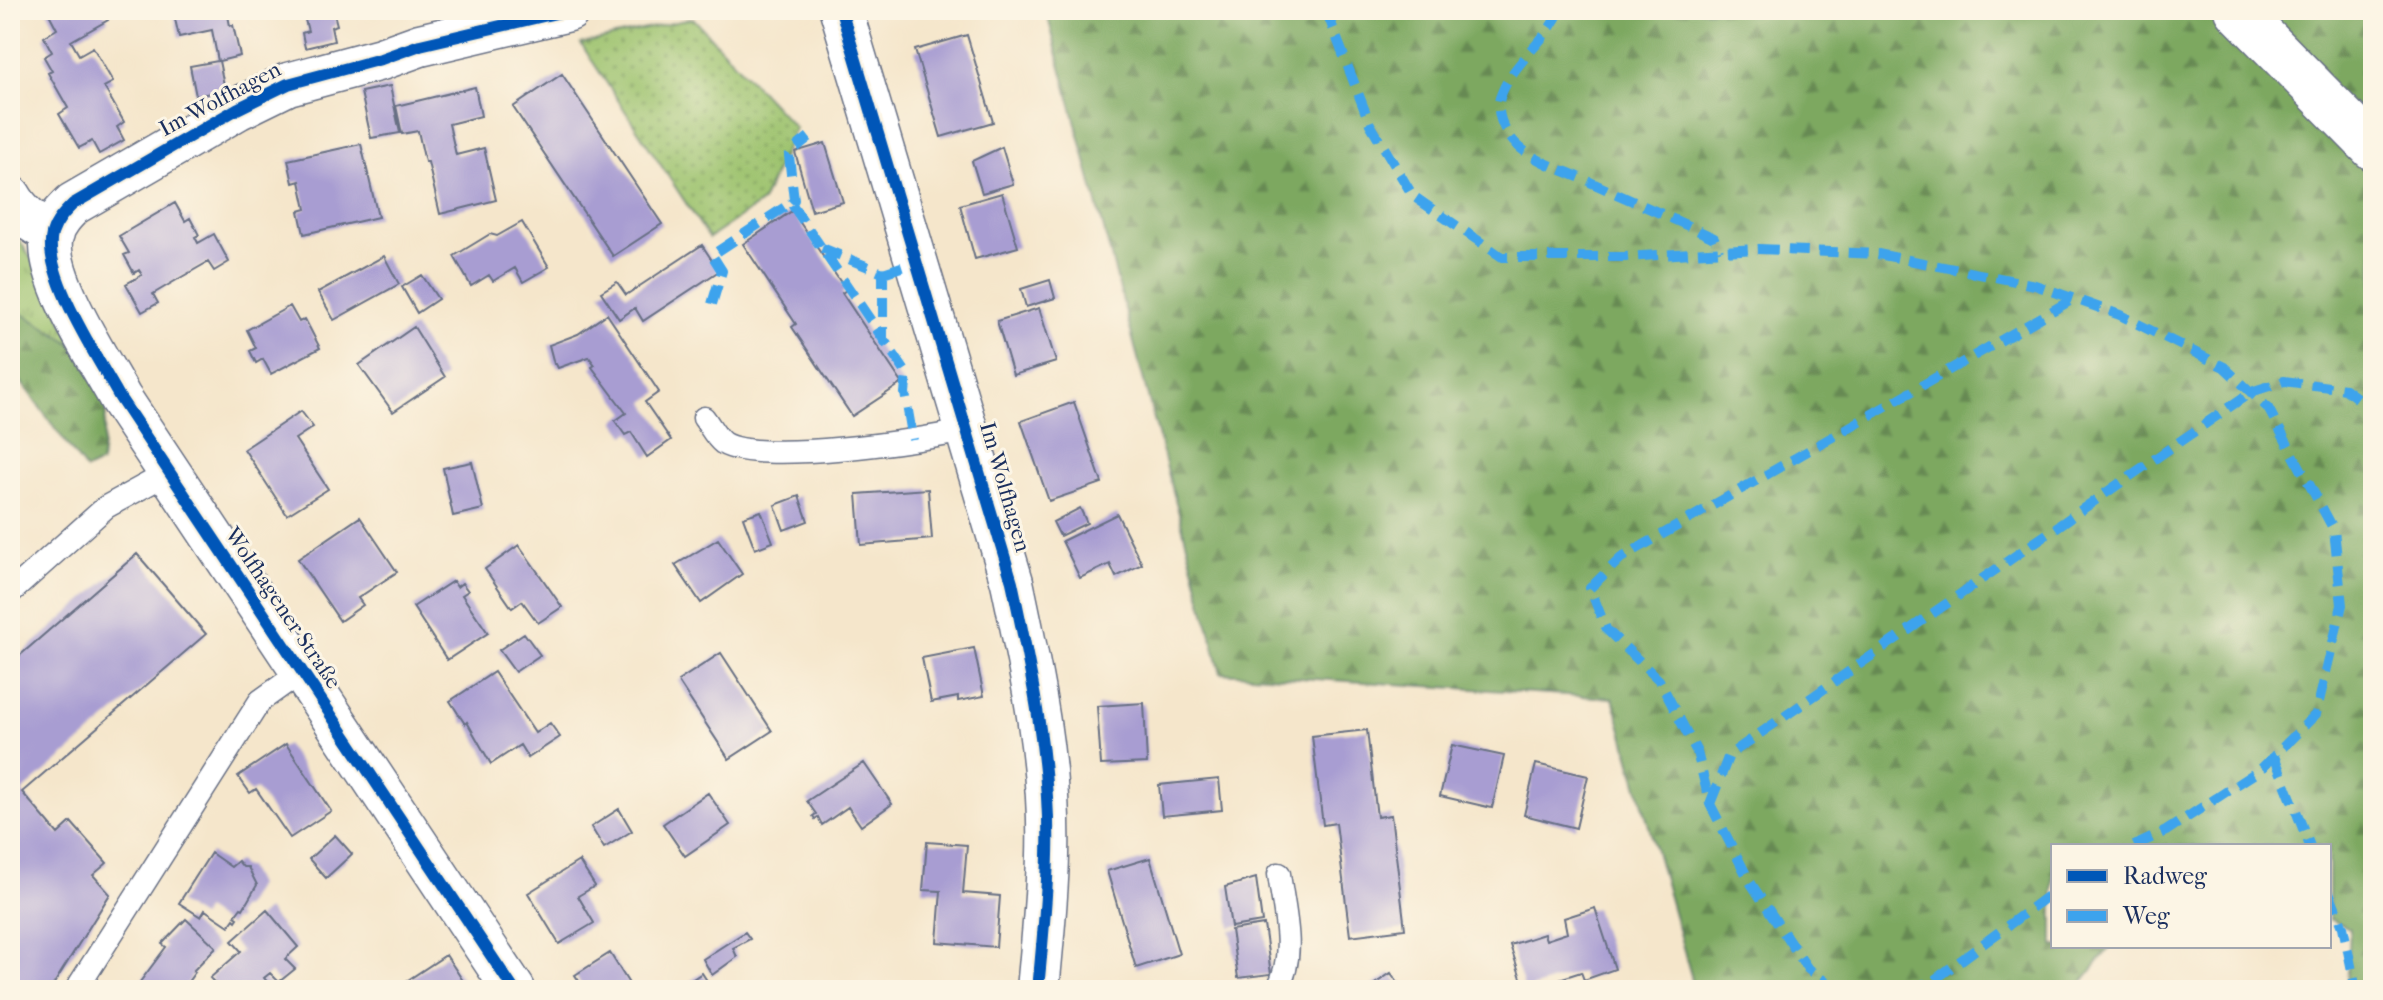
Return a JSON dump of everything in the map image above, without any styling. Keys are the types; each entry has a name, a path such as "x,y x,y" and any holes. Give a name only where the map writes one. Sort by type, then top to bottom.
{"main road":[{"path":"2237,10 2373,148"}],"street":[{"name":"Im Wolfhagen","path":"53,233 60,217 73,204 237,109 288,84 420,45 569,10"},
{"name":"Im Wolfhagen","path":"841,10 1012,582 1039,725 1046,787 1048,853 1038,990"},
{"path":"10,196 33,224 53,233"},
{"name":"Wolfhagener Straße","path":"53,233 51,248 56,273 68,302 120,398 514,990"}],"lane":[{"path":"704,418 723,442 746,450 782,451 870,445 929,439 968,430"},
{"path":"10,593 106,507 168,473"},
{"path":"76,990 260,701 302,671"},
{"path":"1277,990 1289,948 1279,874"}],"green space":[{"path":"1046,10 2373,10 2373,990 2347,990 2350,928 2331,920 2331,844 2051,844 2051,948 2109,948 2076,990 1695,990 1613,698 1221,673"},
{"path":"693,18 795,128 762,202 709,238 581,44"},
{"path":"10,225 37,268 74,345 10,306"},
{"path":"10,306 74,345 107,404 101,463 86,470 13,371 10,372"}],"building":[{"path":"47,10 103,10 108,20 71,41 79,55 93,47 113,82 104,87 124,122 117,127 124,140 99,154 92,141 79,148 59,114 68,108 48,73 52,71 44,57 52,52 44,37 57,29"},
{"path":"173,10 227,10 240,56 219,61 225,90 196,96 190,66 218,61 212,30 179,37"},
{"path":"333,10 337,25 331,27 334,41 305,48 302,33 308,31 304,16"},
{"path":"967,35 993,122 941,137 915,50"},
{"path":"562,74 662,224 613,256 513,107"},
{"path":"390,86 400,133 371,138 361,92"},
{"path":"475,87 481,116 449,124 456,155 484,148 496,200 440,214 418,131 402,134 396,106"},
{"path":"825,143 843,202 812,211 795,152"},
{"path":"361,144 378,217 304,234 299,211 306,209 300,181 293,183 288,160"},
{"path":"1002,147 1013,184 982,193 972,161"},
{"path":"1002,193 1018,247 975,259 960,205"},
{"path":"175,203 185,221 190,218 199,235 195,237 198,243 214,234 229,262 214,271 208,262 180,278 153,294 158,303 142,312 126,284 142,275 139,270 134,273 124,255 129,253 119,236"},
{"path":"792,211 846,290 842,293 902,383 852,416 792,327 796,324 743,244"},
{"path":"522,222 549,267 523,282 515,268 493,281 489,275 471,286 454,256 490,234 497,236"},
{"path":"702,245 719,271 643,321 635,308 619,319 601,292 617,282 626,295"},
{"path":"384,256 399,284 334,320 318,292"},
{"path":"422,275 438,299 417,313 402,287"},
{"path":"1050,280 1055,298 1026,307 1021,289"},
{"path":"290,306 299,322 305,319 320,348 271,374 263,359 256,363 250,351 256,348 247,330"},
{"path":"1039,308 1056,362 1013,375 997,321"},
{"path":"607,314 659,392 645,402 671,440 647,457 631,432 625,435 615,421 626,413 592,367 595,365 589,357 558,368 554,364 549,345 578,334"},
{"path":"414,327 445,377 393,412 359,365"},
{"path":"1074,402 1102,483 1049,501 1021,421"},
{"path":"301,411 313,427 295,439 328,489 287,515 244,449"},
{"path":"472,462 483,509 453,516 443,468"},
{"path":"928,489 932,539 861,545 857,494"},
{"path":"799,496 808,521 784,530 775,505"},
{"path":"1080,508 1087,523 1060,536 1053,522"},
{"path":"761,511 773,542 755,549 743,517"},
{"path":"1117,514 1142,564 1116,577 1110,564 1080,578 1062,541"},
{"path":"360,517 397,572 358,598 363,605 340,621 298,559"},
{"path":"718,539 742,574 701,603 675,565"},
{"path":"519,545 562,607 538,623 522,601 512,608 485,569"},
{"path":"137,554 206,634 22,792 58,834 71,822 107,863 93,875 110,894 50,990 10,990 10,664"},
{"path":"453,581 457,587 462,583 468,591 462,595 488,633 447,660 413,607"},
{"path":"524,633 540,655 515,672 499,650"},
{"path":"974,648 984,696 931,702 922,658"},
{"path":"721,653 772,731 729,759 678,681"},
{"path":"494,672 535,733 550,723 560,737 528,758 520,745 491,764 467,722 465,724 450,701"},
{"path":"1144,703 1147,763 1101,765 1097,706"},
{"path":"1367,730 1377,817 1391,815 1405,929 1350,936 1336,823 1323,825 1312,736"},
{"path":"286,744 331,811 290,838 256,789 250,793 238,776"},
{"path":"1452,745 1504,756 1492,808 1440,796"},
{"path":"864,763 892,804 861,826 848,807 822,825 818,817 815,819 813,816 816,814 807,801"},
{"path":"1536,764 1588,776 1576,828 1524,815"},
{"path":"1219,779 1222,810 1162,816 1159,785"},
{"path":"708,793 730,825 685,856 663,824"},
{"path":"619,809 632,831 604,848 591,827"},
{"path":"335,835 352,854 326,878 309,859"},
{"path":"927,842 967,845 963,893 1000,896 996,947 937,942 941,891 923,890"},
{"path":"211,853 231,867 238,861 243,867 248,867 257,885 243,909 235,916 238,918 236,921 234,919 229,926 205,910 201,917 179,903"},
{"path":"1150,858 1179,954 1136,968 1107,871"},
{"path":"579,861 595,886 578,896 594,923 559,944 528,893"},
{"path":"1256,878 1262,922 1231,927 1225,887"},
{"path":"1595,908 1615,969 1584,980 1581,972 1525,990 1510,945 1544,934 1546,940 1567,933 1564,918"},
{"path":"267,910 298,947 285,959 295,969 279,982 270,973 264,978 274,990 221,990 210,978 241,951 232,941"},
{"path":"186,919 216,947 193,971 182,990 134,990 166,947 162,944"},
{"path":"1264,925 1271,974 1238,978 1231,930"},
{"path":"745,932 750,939 733,948 737,957 712,975 703,959"},
{"path":"610,953 631,987 627,990 585,990 575,975"},
{"path":"446,955 469,990 402,990 399,986"},
{"path":"702,973 713,990 677,990"},
{"path":"1391,973 1403,990 1366,990"}],"marked path":[{"path":"1326,10 1370,124 1413,196 1502,257 1625,257 1758,249 1878,254 2035,285 2120,315 2224,367 2268,408 2334,530 2342,605 2316,714 2261,769 2166,831 2138,844"},
{"path":"1560,10 1547,32 1506,83 1499,108 1508,134 1523,150 1538,159 1714,238 1719,251"},
{"path":"791,203 794,200 789,156 809,137"},
{"path":"712,304 722,271 712,255 791,203 907,374 905,393 913,440"},
{"path":"822,248 883,273 883,339"},
{"path":"883,273 917,262"},
{"path":"1837,990 1808,969 1750,882 1710,804 1697,752 1659,680 1606,629 1590,588 1621,558 2073,299"},
{"path":"1710,804 1729,755 2251,392 2284,381 2345,389 2373,410"},
{"path":"2274,756 2309,844"},
{"path":"1907,990 1933,981 2051,893"},
{"path":"2331,897 2343,927 2356,990"}],"cycle path":[{"path":"514,990 120,398 75,318 51,251 52,234 58,221 73,204 237,109 288,84 420,45 569,10"},
{"path":"841,10 1012,582 1026,649 1043,752 1048,821 1047,889 1038,990"}]}
